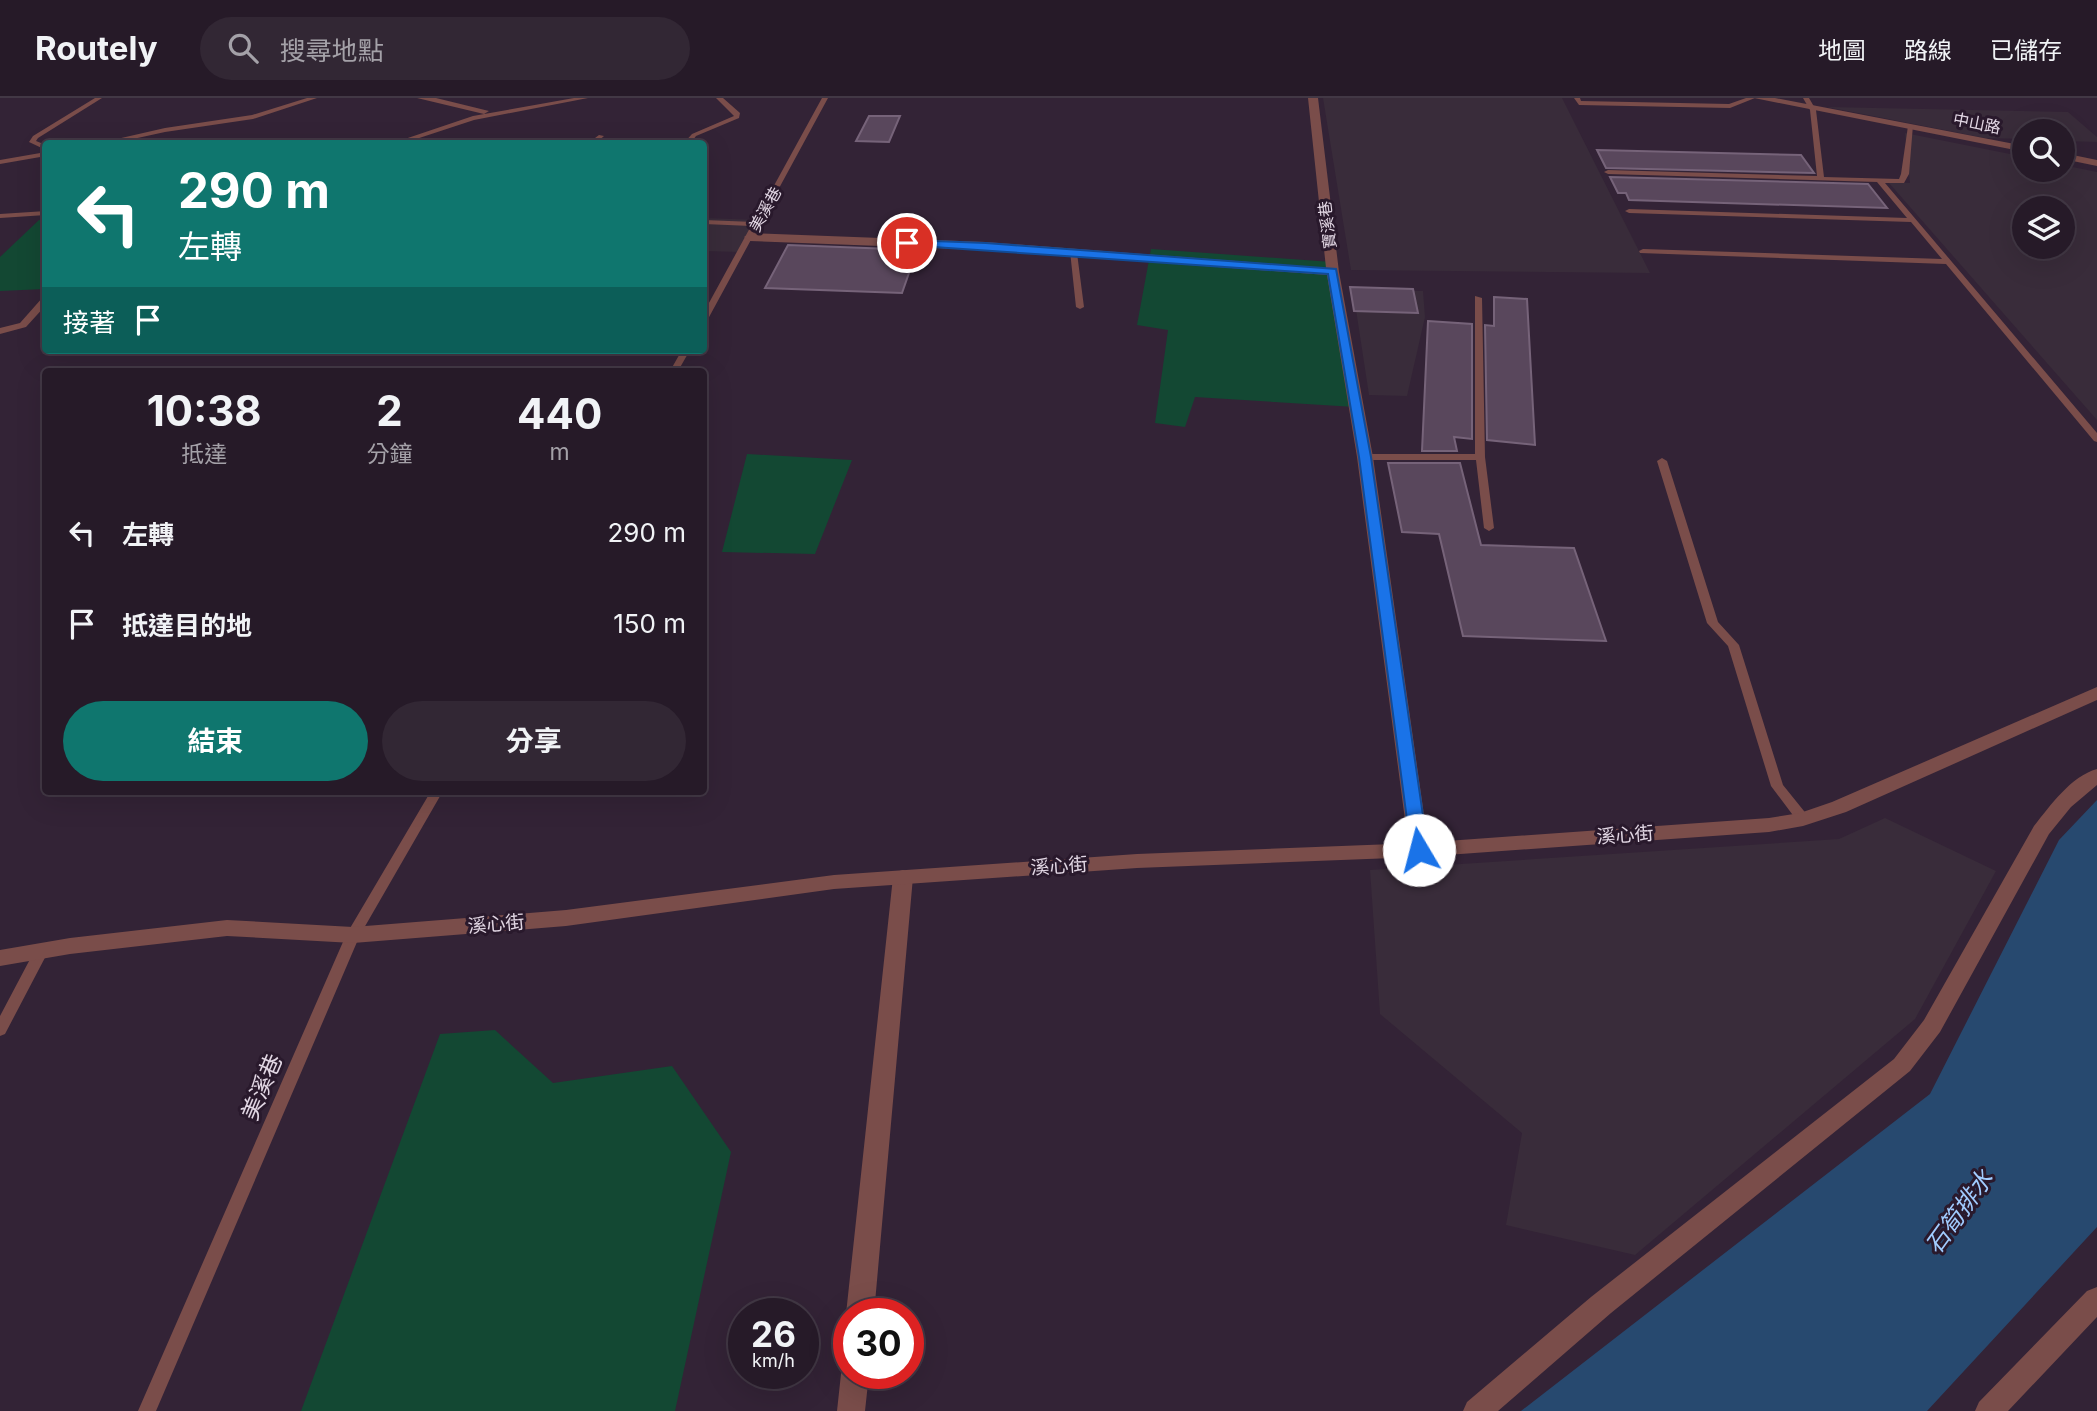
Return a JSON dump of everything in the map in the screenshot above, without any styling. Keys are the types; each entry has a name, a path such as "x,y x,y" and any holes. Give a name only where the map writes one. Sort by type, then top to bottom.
{"street":[{"path":"422,98 484,111"},
{"name":"寶溪巷","path":"1313,98 1333,272 1365,457 1419,850"},
{"name":"中山路","path":"1759,98 2012,146"},
{"path":"2075,158 2097,163"},
{"path":"750,237 986,246 1333,272"},
{"name":"溪心街","path":"0,958 42,950 227,928 353,935 566,918 834,882 1137,861 1419,850 1769,825 1803,819 1839,807 2097,693"},
{"path":"1477,1411 1601,1305 1902,1065 1943,1008 2041,831 2064,802 2097,775"},
{"path":"862,1298 903,877"},
{"path":"1989,1411 2097,1299"},
{"path":"851,1411 853,1389"}],"lane":[{"path":"42,146 32,142 35,137 99,98"},
{"path":"117,140 165,130 241,120 314,98"},
{"path":"406,140 472,118 585,98"},
{"path":"690,140 694,135 737,117 738,114 719,98"},
{"name":"美溪巷","path":"707,314 825,98"},
{"path":"1577,98 1579,103 1730,106 1752,98"},
{"path":"1806,98 1813,110 1821,178"},
{"path":"1608,172 1901,181 1905,174 1911,126"},
{"path":"425,134 428,140"},
{"path":"596,140 601,136"},
{"path":"0,162 42,155"},
{"path":"1878,180 2097,439"},
{"path":"1629,211 1912,220"},
{"path":"0,216 42,213"},
{"path":"707,222 757,223"},
{"path":"1643,251 1947,262"},
{"path":"1073,253 1080,307"},
{"path":"1478,298 1480,457 1489,528"},
{"path":"0,331 23,326 42,304"},
{"path":"1365,457 1480,457"},
{"path":"1662,461 1713,623 1732,645 1777,786 1803,819"},
{"name":"美溪巷","path":"147,1411 353,935 435,795"},
{"path":"0,1030 42,950"}],"shaded area":[{"path":"1323,98 1562,98 1650,273 1351,270"},
{"path":"1827,107 2068,112 2097,137 2097,142 2075,141 2075,119 2012,119 2012,139 1985,138"},
{"path":"1905,133 2012,154 2012,182 2075,182 2075,167 2097,172 2097,420 1889,183 1910,183"},
{"path":"707,218 760,220 739,252 707,251"},
{"path":"1353,290 1423,291 1425,317 1407,396 1369,395"},
{"path":"1885,818 1996,871 1915,1019 1635,1255 1506,1225 1522,1133 1380,1014 1370,870 1839,839"}],"green space":[{"path":"39,220 42,220 42,289 0,291 0,257"},
{"path":"1151,249 1332,262 1355,407 1195,397 1185,427 1155,423 1168,330 1137,325"},
{"path":"747,454 852,460 815,554 722,552"},
{"path":"495,1030 553,1083 672,1066 731,1152 675,1411 301,1411 440,1034"}],"water":[{"name":"石筍排水","path":"2097,800 2097,1227 1927,1411 1521,1411 1930,1094 2059,840"}],"building":[{"path":"869,116 900,116 889,142 856,141"},
{"path":"1597,150 1801,155 1814,173 1606,168"},
{"path":"1610,177 1868,184 1887,208 1629,200 1626,193 1618,193"},
{"path":"788,245 917,250 902,293 765,288"},
{"path":"1350,287 1413,289 1418,313 1354,311"},
{"path":"1494,297 1527,299 1535,445 1487,440 1485,325 1494,326"},
{"path":"1428,321 1472,324 1472,439 1454,437 1457,451 1422,451"},
{"path":"1388,463 1460,463 1481,545 1574,548 1606,641 1463,636 1439,534 1402,532"}],"route":[{"path":"907,243 986,246 1333,272 1365,457 1419,850"}]}
